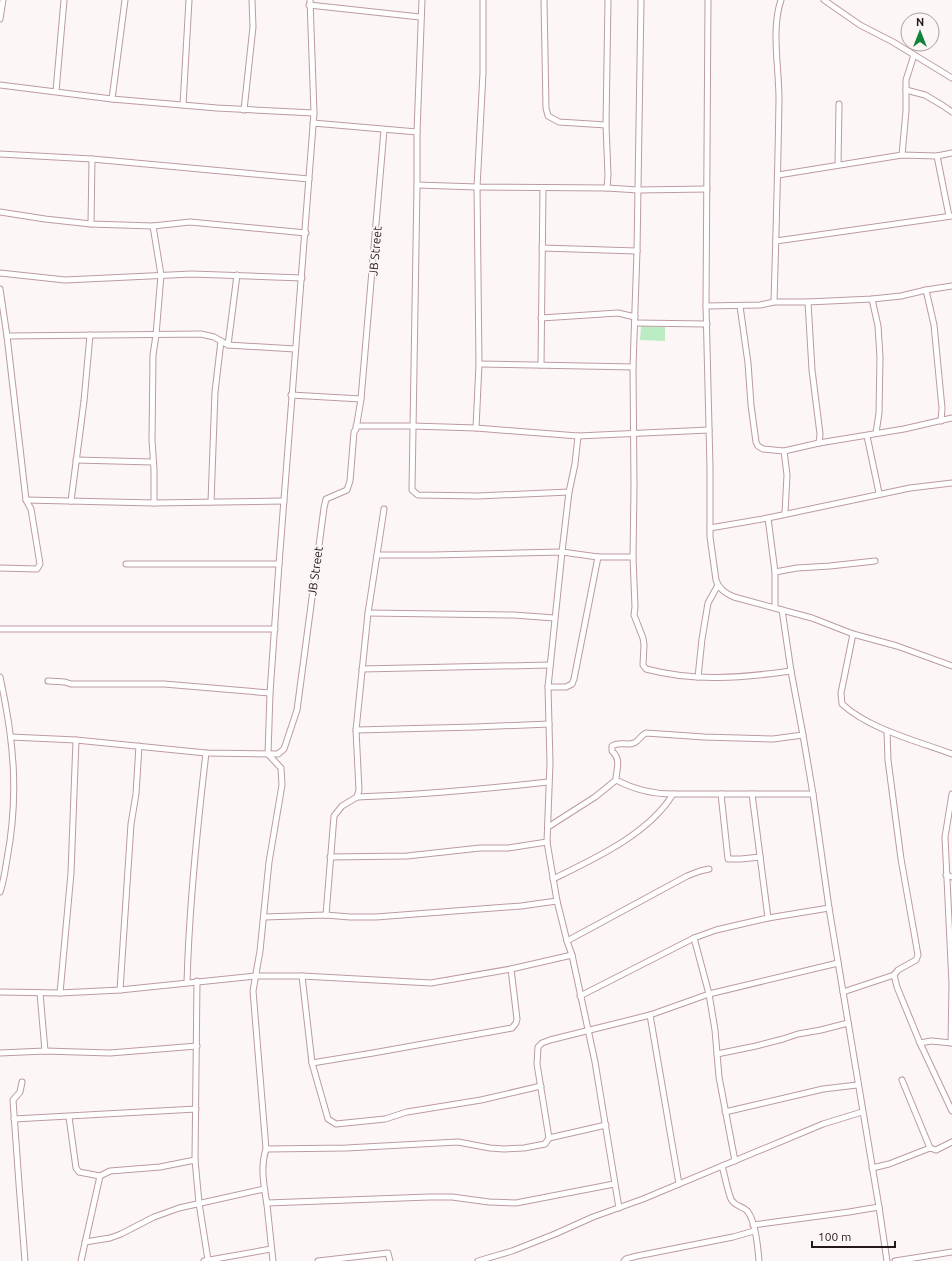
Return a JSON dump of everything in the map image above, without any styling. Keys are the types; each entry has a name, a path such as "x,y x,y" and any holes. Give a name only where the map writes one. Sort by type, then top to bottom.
{"street":[{"path":"0,18 3,0"},
{"path":"56,91 64,0"},
{"path":"112,99 125,0"},
{"path":"183,105 189,0"},
{"path":"244,110 252,27 252,0"},
{"path":"422,0 420,17 417,132 412,490 418,495 478,496 569,492"},
{"path":"476,428 479,364 477,187 483,73 483,0"},
{"path":"544,0 546,108 548,116 559,122 606,125"},
{"path":"607,188 608,175 606,125 608,0"},
{"path":"641,0 637,251 632,434 634,487 634,615 644,645 644,667 646,669 676,676 698,677 748,677 791,671"},
{"path":"708,0 706,306 710,528 714,573 718,585 724,592 734,597 812,618 853,634 897,646 952,666"},
{"path":"774,302 779,89 776,19 781,0"},
{"path":"824,0 860,25 952,78"},
{"path":"273,1261 262,1168 266,1149 253,991 264,917 269,862 282,784 281,768 268,754 270,693 314,113 310,2 420,17"},
{"path":"902,154 906,111 906,80 914,55"},
{"path":"0,85 112,99 244,110 314,113"},
{"path":"906,90 925,95 952,112"},
{"path":"838,164 839,104"},
{"path":"313,123 417,132"},
{"name":"JB Street","path":"11,737 76,740 206,753 278,754 284,749 297,710 326,499 347,490 350,481 354,432 361,399 384,130"},
{"path":"778,175 902,154 936,156 952,153"},
{"path":"0,154 92,159 309,179"},
{"path":"776,241 951,216 936,156"},
{"path":"91,224 92,159"},
{"path":"417,185 607,188 638,190 707,189"},
{"path":"541,365 543,188"},
{"path":"0,212 91,224 153,226 190,222 306,233"},
{"path":"153,226 161,275 153,355 152,440 154,503"},
{"path":"542,248 637,251"},
{"path":"0,273 65,280 192,274 302,278"},
{"path":"228,344 237,275"},
{"path":"706,306 740,306 760,305 774,302 872,299 902,296 952,286"},
{"path":"0,289 26,500 31,509 40,564 37,569 0,568"},
{"path":"926,290 934,325 942,408 941,421"},
{"path":"872,299 878,326 880,351 879,413 876,433"},
{"path":"808,302 812,370 820,434 819,443"},
{"path":"740,306 748,363 751,405 756,442 758,446 763,449 784,452 819,443 867,436 952,418"},
{"path":"541,318 618,313 635,317"},
{"path":"635,324 707,324"},
{"path":"6,336 201,334 214,337 228,344 295,349"},
{"path":"71,501 84,400 90,335"},
{"path":"211,502 215,392 221,341"},
{"path":"479,364 633,367"},
{"path":"292,395 361,399"},
{"path":"356,426 476,428 578,436 709,430"},
{"path":"578,436 575,464 569,492 554,618 548,687 550,763 548,782 547,842 553,879 589,1031 619,1208"},
{"path":"867,436 879,494"},
{"path":"784,452 787,475 785,513"},
{"path":"76,460 153,462"},
{"path":"710,528 768,518 785,513 910,488 952,483"},
{"path":"26,500 154,503 284,501"},
{"path":"357,797 359,790 356,730 368,613 384,509"},
{"path":"768,518 775,572 775,608"},
{"path":"377,555 562,552 598,557 633,557"},
{"path":"548,687 566,687 572,684 574,679 598,557"},
{"path":"775,572 797,568 875,561"},
{"path":"126,564 279,564"},
{"path":"698,677 708,603 718,585"},
{"path":"782,610 791,671 813,794 829,908 857,1085 887,1261"},
{"path":"368,613 514,615 554,618"},
{"path":"0,629 275,629"},
{"path":"853,634 841,693 842,704 849,711 886,731 952,754"},
{"path":"362,669 550,665"},
{"path":"0,678 11,737 14,790 12,832 4,883 0,892"},
{"path":"48,681 65,682 71,684 164,684 270,693"},
{"path":"356,730 474,728 549,724"},
{"path":"843,992 894,974 898,970 916,960 918,955 901,859 888,760 886,731"},
{"path":"548,827 594,797 616,780 619,762 616,754 612,751 612,746 615,744 632,744 636,742 641,735 646,733 704,737 773,739 803,735"},
{"path":"60,993 71,873 76,740"},
{"path":"120,990 139,746"},
{"path":"186,983 192,876 206,753"},
{"path":"616,780 631,788 659,794 813,794"},
{"path":"326,916 334,816 342,806 357,797 439,793 548,782"},
{"path":"553,879 598,857 618,845 656,817 666,806 673,794"},
{"path":"722,794 728,859 760,857"},
{"path":"752,794 768,918"},
{"path":"920,1043 931,1041 952,1043 952,984 944,837 950,819 952,794"},
{"path":"330,857 407,856 480,848 508,848 547,842"},
{"path":"567,941 687,876 709,869"},
{"path":"946,875 952,877"},
{"path":"264,917 376,917 521,906 558,901"},
{"path":"580,996 694,938 716,930 768,918 829,908"},
{"path":"694,938 709,994 715,1030 719,1077 735,1161"},
{"path":"0,992 60,993 120,990 256,976 302,976 431,983 511,969 572,955"},
{"path":"266,1149 346,1148 458,1142 504,1149 524,1148 545,1144 549,1138 538,1064 538,1047 542,1043 560,1037 650,1015 709,994 838,963"},
{"path":"312,1063 512,1028 517,1019 511,969"},
{"path":"894,974 897,986 920,1043 952,1111"},
{"path":"302,976 312,1063 328,1118 336,1124 385,1119 407,1112 481,1100 541,1086"},
{"path":"197,981 195,1160 206,1260 272,1249"},
{"path":"40,993 45,1051"},
{"path":"650,1015 678,1184"},
{"path":"717,1054 848,1023"},
{"path":"0,1053 45,1051 110,1053 197,1046"},
{"path":"902,1080 930,1148"},
{"path":"22,1082 20,1092 13,1100 25,1261"},
{"path":"725,1112 824,1089 857,1085"},
{"path":"14,1119 196,1109"},
{"path":"478,1261 512,1251 823,1124 862,1112"},
{"path":"69,1117 76,1168 79,1172 100,1176 110,1171 160,1167 195,1160"},
{"path":"549,1138 606,1125"},
{"path":"872,1168 889,1164 930,1148 936,1150 952,1142"},
{"path":"722,1166 732,1200 735,1204 748,1213 754,1228 759,1261"},
{"path":"81,1261 100,1176"},
{"path":"267,1203 452,1197 489,1202 516,1203 614,1184"},
{"path":"85,1242 110,1238 160,1215 199,1203 264,1190"},
{"path":"624,1261 637,1256 733,1237 754,1228 879,1207"},
{"path":"895,1261 952,1252"},
{"path":"318,1261 388,1253 390,1261"}],"green space":[{"path":"641,326 665,327 665,341 640,340"}]}
